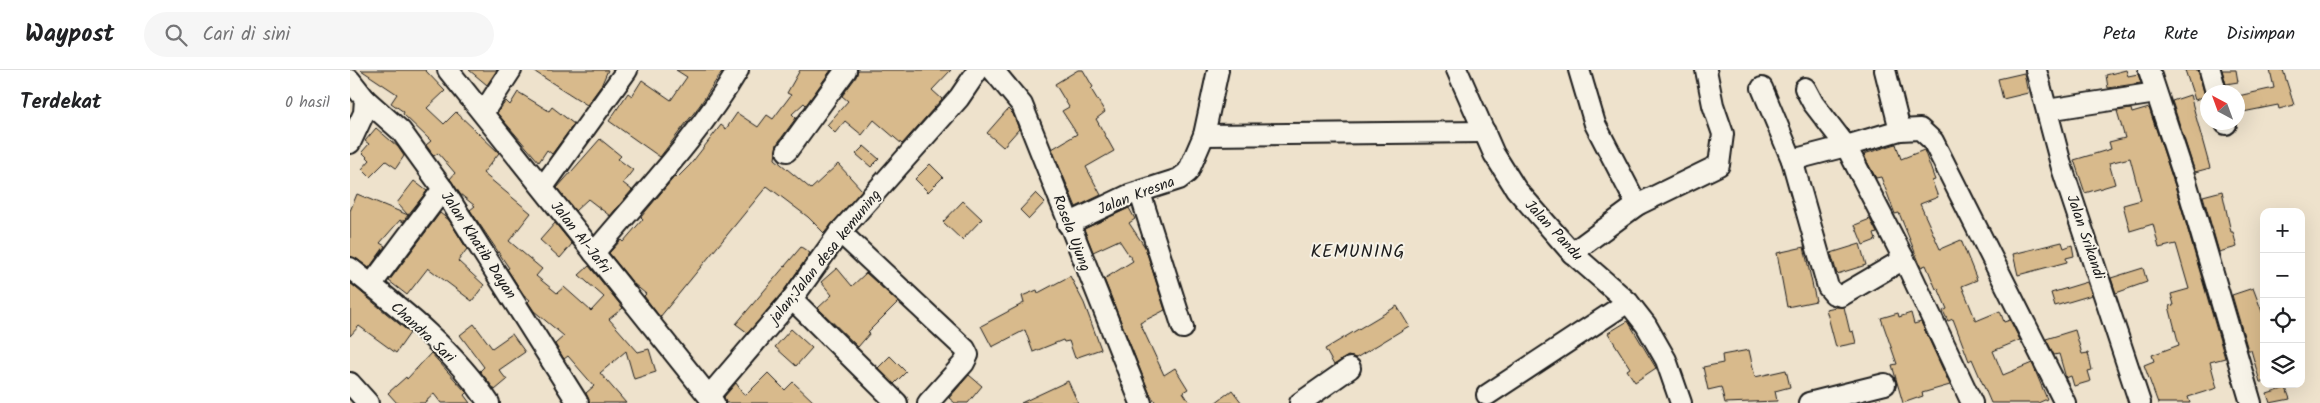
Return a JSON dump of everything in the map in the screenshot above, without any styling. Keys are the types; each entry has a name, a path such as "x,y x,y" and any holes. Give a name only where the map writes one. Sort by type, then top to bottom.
{"street":[{"name":"Jalan Al-Jafri","path":"448,70 711,399"},
{"path":"483,113 511,70"},
{"path":"542,188 626,70"},
{"path":"594,253 691,136 725,92 738,70"},
{"name":"jalan;Jalan desa kemuning","path":"711,399 792,299 840,232 959,98 978,70"},
{"name":"Rosela Ujung","path":"993,70 1022,105 1141,403"},
{"name":"Jalan Kresna","path":"1068,224 1129,195 1172,182 1188,172 1204,135 1218,70"},
{"name":"Jalan Pandu","path":"1457,70 1494,154 1516,189 1572,253 1628,302 1646,325 1666,360 1681,403"},
{"path":"1579,70 1595,124 1637,205"},
{"path":"1572,253 1637,205 1719,165 1723,134 1713,106 1706,70"},
{"path":"1885,70 1900,130"},
{"name":"Jalan Srikandi","path":"2036,70 2062,168 2140,403"},
{"path":"2149,70 2187,185 2251,403"},
{"path":"2210,70 2214,85"},
{"path":"787,151 844,71"},
{"name":"Jalan Khatib Dayan","path":"350,80 365,99 401,131 443,189 578,403"},
{"path":"1762,88 1792,160 1828,287 1834,294 1841,296 1904,258"},
{"path":"1805,88 1813,103 1846,146 1904,258 1972,403"},
{"path":"2047,110 2156,93"},
{"path":"350,143 364,113 365,99"},
{"path":"1792,160 1900,130 1920,129 1932,141 2065,403"},
{"path":"1204,135 1485,132"},
{"path":"371,285 443,189"},
{"path":"1140,192 1183,328"},
{"path":"840,232 968,355 964,363 928,403"},
{"name":"Chandra Sari","path":"350,268 437,341 489,403"},
{"path":"792,299 897,403"},
{"path":"1487,395 1628,302"},
{"path":"1300,403 1350,368"},
{"path":"350,383 368,403"},
{"path":"1809,403 1885,384"}],"building":[{"path":"361,70 425,70 445,91 427,108 444,124 456,112 499,153 483,173 531,213 509,241 542,269 536,276 557,293 564,287 591,311 604,297 579,275 589,266 623,308 609,319 638,352 649,349 656,372 634,379 626,351 600,373 626,403 590,403 586,393 594,386 568,356 564,359 555,344 564,336 534,311 528,302 530,300 524,295 507,269 509,268 470,210 475,206 460,194 450,179 455,173 438,153 434,156 426,145 431,141 403,114 404,112 391,103 397,94"},
{"path":"469,70 497,70 487,85"},
{"path":"532,70 608,70 601,86 587,105"},
{"path":"676,70 723,70 700,105 660,157 609,121 628,93 632,96 642,80 671,100 687,77"},
{"path":"800,70 831,70 806,105 804,103 792,114 796,118 777,144 775,159 811,189 838,164 862,190 824,233 808,217 767,186 660,317 644,296 646,294 634,284 609,253 621,240 623,242 675,176 677,178 690,165 721,125 726,129 737,113 758,127 767,115 773,119 791,95 787,93"},
{"path":"858,70 951,70 932,90 942,99 902,144 874,120 862,135 845,121 835,133 827,125 848,101 842,96 856,77"},
{"path":"1078,70 1083,70 1093,87 1091,89 1105,112 1096,119 1114,151 1086,167 1101,195 1076,207 1052,149 1077,134 1062,111 1069,107 1055,84"},
{"path":"2126,70 2128,76 2138,74 2141,83 2108,88 2106,75"},
{"path":"2185,70 2198,70 2202,85 2200,85 2200,98 2195,100"},
{"path":"2222,70 2236,70 2238,82 2226,84"},
{"path":"2270,70 2283,70 2294,105 2279,109 2278,105 2245,112 2245,94 2274,88"},
{"path":"2024,73 2028,93 2003,99 1998,79"},
{"path":"518,92 549,111 552,107 574,124 552,154 547,150 539,162 497,113 506,101 510,105"},
{"path":"2190,95 2210,168 2195,172 2172,101"},
{"path":"2149,108 2176,189 2225,358 2210,362 2217,388 2188,397 2190,403 2158,403 2144,365 2154,361 2152,355 2179,345 2169,306 2174,305 2171,294 2189,289 2176,244 2159,248 2153,224 2130,231 2123,205 2141,200 2130,158 2109,163 2115,184 2085,193 2074,160 2111,149 2109,142 2125,138 2117,111 2131,109 2132,113"},
{"path":"1008,109 1013,114 1019,129 1003,147 987,133"},
{"path":"376,128 398,147 404,156 396,168 386,161 370,177 362,169 370,160 362,152 369,144 365,141"},
{"path":"600,139 621,156 618,159 633,170 623,183 632,190 610,216 588,199 575,211 557,188"},
{"path":"1896,144 1901,159 1924,150 1935,180 1932,181 1938,197 1920,204 1940,249 1961,240 1977,280 1962,286 1976,321 2000,311 2004,322 2010,320 2020,340 1993,351 2003,375 2032,363 2047,399 2038,403 1991,403 1972,359 1969,361 1953,319 1948,321 1943,311 1947,309 1938,288 1936,289 1926,265 1921,267 1899,213 1895,214 1881,177 1876,178 1866,160 1864,154"},
{"path":"864,146 879,159 871,167 856,154"},
{"path":"930,164 943,177 928,192 915,179"},
{"path":"414,181 427,191 408,215 397,203"},
{"path":"2222,191 2231,232 2233,232 2237,247 2219,252 2203,196"},
{"path":"1036,193 1045,202 1029,219 1020,210"},
{"path":"357,194 408,215 403,222 400,220 380,243 385,246 369,268 350,256 350,211"},
{"path":"963,201 982,219 962,240 943,222"},
{"path":"1129,208 1135,219 1129,223 1145,247 1165,310 1140,323 1164,375 1175,368 1188,389 1183,392 1190,403 1156,403 1149,392 1104,279 1133,261 1119,240 1093,252 1084,229"},
{"path":"440,213 449,220 467,249 458,261 484,285 472,301 428,268 407,295 389,281"},
{"path":"1870,219 1877,233 1874,234 1876,240 1863,245 1855,225"},
{"path":"555,223 572,244 560,258 540,240"},
{"path":"2062,242 2064,248 2072,245 2074,256 2066,258 2067,262 2018,275 2013,254"},
{"path":"1860,244 1866,265 1837,274 1831,253"},
{"path":"801,247 810,253 783,292 748,333 736,324"},
{"path":"1804,247 1816,301 1787,307 1777,253"},
{"path":"837,268 852,286 866,273 898,302 868,332 870,333 858,347 818,308 832,295 821,282"},
{"path":"2143,268 2147,282 2116,293 2111,278"},
{"path":"1070,276 1084,303 1101,349 1075,358 1069,341 1064,342 1063,340 1033,352 1025,330 992,347 981,326 1024,303 1022,296 1037,290 1038,293"},
{"path":"2087,282 2092,295 2055,306 2051,293"},
{"path":"350,283 410,333 396,353 359,326 350,336"},
{"path":"2253,288 2260,306 2260,382 2251,350 2248,350 2232,295"},
{"path":"1397,306 1409,326 1356,358 1348,356 1334,365 1325,349"},
{"path":"1844,307 1850,332 1853,331 1856,343 1836,347 1826,309"},
{"path":"1898,313 1899,317 1911,313 1914,324 1921,322 1950,385 1922,393 1923,396 1903,403 1892,365 1897,364 1881,318"},
{"path":"1628,321 1656,368 1635,382 1627,370 1630,368 1608,333"},
{"path":"474,324 492,348 512,334 525,352 499,370 507,380 495,390 480,371 484,367 460,335"},
{"path":"791,329 812,348 796,366 775,347"},
{"path":"2075,330 2082,354 2088,353 2092,370 2088,371 2091,381 2074,386 2071,376 2066,378 2059,354 2054,355 2046,339"},
{"path":"1749,350 1755,377 1786,370 1790,387 1775,391 1777,401 1725,403 1721,387 1708,390 1703,367 1723,363 1722,355"},
{"path":"431,353 467,392 464,395 470,403 441,403 434,394 424,403 397,403 388,393 406,377 407,379"},
{"path":"890,356 906,372 894,384 878,368"},
{"path":"768,373 785,390 793,382 815,403 726,403 724,397 736,383 745,396"},
{"path":"969,375 982,386 968,403 955,403 949,398"},
{"path":"1068,381 1078,403 1021,403"},
{"path":"2286,388 2290,399 2270,403 2267,394"},
{"path":"1232,390 1242,403 1215,403"}],"district":[{"name":"KEMUNING","path":"1358,251"}]}
